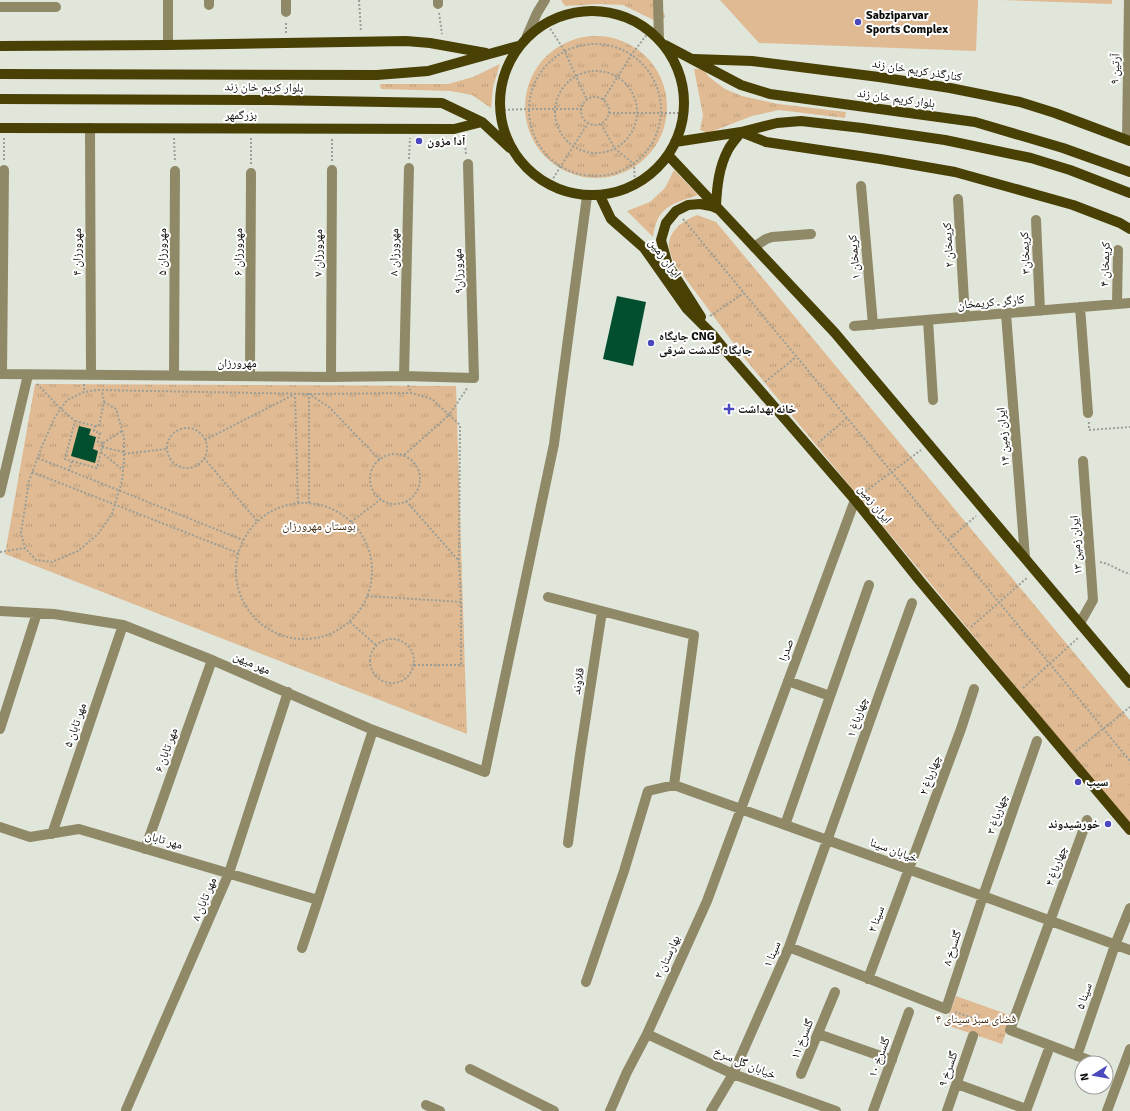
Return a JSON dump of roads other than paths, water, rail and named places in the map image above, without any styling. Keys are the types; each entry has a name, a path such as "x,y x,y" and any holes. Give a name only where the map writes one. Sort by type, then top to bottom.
{"main road":[{"path":"581,10 599,10 618,14 635,21 650,31 661,42 676,65 683,88 684,100 680,128 675,142 668,155 658,167 647,177 634,185 600,196 587,196 549,185 532,174 513,151 504,131 500,110 500,88 507,66 518,46 527,36 546,22 563,14 581,10"},
{"path":"0,46 286,44 406,41 430,43 488,54"},
{"name":"بلوار کریم خان زند","path":"661,42 741,85 770,94 975,122 1063,148 1130,172"},
{"name":"بلوار کریم خان زند","path":"0,74 377,75 428,71 518,46"},
{"name":"کنارگذر کریم خان زند","path":"692,59 752,60 950,88 1020,102 1055,113 1128,140"},
{"name":"بلوار کریم خان زند","path":"0,99 269,100 442,103 482,122 513,151"},
{"path":"675,142 741,132 777,123 801,121 945,140 1031,158 1070,170 1130,192"},
{"name":"بزرگمهر","path":"2,128 454,129 482,122"},
{"path":"718,208 717,189 721,166 728,149 741,132"},
{"path":"741,132 766,142 955,172 1073,205 1130,229"},
{"path":"668,155 835,334 1130,683"},
{"name":"ایران زمین","path":"600,196 611,218 644,248 687,309 712,334 855,500 920,581 1130,830"},
{"path":"712,334 668,265 661,240 666,223 676,211 688,205 700,204 718,208"}],"street":[{"path":"168,0 168,45"},
{"path":"286,0 286,12"},
{"path":"527,36 537,13 545,0"},
{"path":"658,0 661,42"},
{"name":"آرتین ۹","path":"1128,140 1130,39 1129,0"},
{"path":"0,7 56,7"},
{"name":"مهرورزان ۴","path":"90,128 91,375"},
{"name":"مهرورزان۹","path":"468,164 474,378"},
{"name":"مهرورزان ۸","path":"404,376 409,168"},
{"path":"1,374 4,170"},
{"name":"مهرورزان ۷","path":"330,377 332,170"},
{"name":"مهرورزان ۵","path":"174,376 175,171"},
{"name":"مهرورزان ۶","path":"250,376 251,173"},
{"name":"کریمخان ۱","path":"861,186 873,325"},
{"name":"مهر میهن","path":"0,611 54,614 123,625 212,660 373,730 485,772 554,444 587,196"},
{"name":"کریمخان ۲","path":"958,199 965,317"},
{"name":"کریمخان۳","path":"1036,220 1040,311"},
{"path":"754,247 772,236 811,234"},
{"name":"کریمخان ۴","path":"1117,304 1118,250"},
{"name":"کارگر ـ کریمخان","path":"854,326 1130,303"},
{"path":"1080,307 1088,413"},
{"name":"ایران زمین ۱۴","path":"1006,314 1025,558"},
{"path":"928,320 933,400"},
{"name":"مهرورزان","path":"1,374 330,377 404,376 474,378"},
{"path":"0,493 28,375"},
{"name":"ایران زمین ۱۳","path":"1083,461 1093,600 1083,626"},
{"name":"صدرا","path":"741,810 855,500"},
{"path":"785,825 868,585"},
{"path":"548,597 694,635 674,786 648,791 624,871 586,982"},
{"name":"چهارباغ ۱","path":"828,840 912,603"},
{"name":"قلاوند","path":"568,843 602,611"},
{"path":"0,729 37,613"},
{"name":"مهر تابان ۵","path":"52,834 123,625"},
{"name":"مهر تابان ۶","path":"145,848 212,660"},
{"path":"788,681 830,696"},
{"name":"چهارباغ ۲","path":"909,869 961,729 974,689"},
{"name":"مهر تابان ۸","path":"126,1110 229,873 288,692"},
{"path":"302,948 373,730"},
{"name":"چهارباغ ۳","path":"983,896 1036,741"},
{"name":"خیابان سینا","path":"674,786 1051,920 1130,950"},
{"name":"بهارستان ۲","path":"610,1111 627,1072 647,1034 706,901 741,810"},
{"name":"چهارباغ ۴","path":"1050,1046 1010,1030 1087,820"},
{"name":"مهر تابان","path":"0,827 30,836 79,829 318,900"},
{"name":"سینا ۱","path":"712,1111 733,1074 789,947 828,840"},
{"name":"سینا ۲","path":"868,978 909,869"},
{"name":"گلسرخ ۸","path":"868,978 946,1009 983,896"},
{"name":"سینا ۵","path":"1077,1055 1115,945 1130,908"},
{"path":"789,947 868,978"},
{"name":"گلسرخ ۱۱","path":"801,1074 835,992"},
{"name":"گلسرخ ۱۰","path":"873,1111 909,1012"},
{"name":"خیابان گل سرخ","path":"647,1034 733,1074 815,1108 836,1111"},
{"path":"818,1034 892,1060"},
{"name":"گلسرخ ۹","path":"947,1111 973,1036"},
{"path":"957,1084 1026,1110 1050,1046 1074,1055"},
{"path":"1107,1111 1126,1072 1130,1049"},
{"path":"470,1069 554,1111"},
{"path":"426,1105 440,1111"}],"place":[{"name":"Sabziparvar Sports Complex","path":"858,22"},
{"name":"آدا مزون","path":"419,141"},
{"name":"جایگاه CNG جایگاه گلدشت شرقی","path":"651,343"},
{"name":"خانه بهداشت","path":"729,409"},
{"name":"سیب","path":"1078,782"},
{"name":"خورشیدوند","path":"1108,824"}],"park label":[{"name":"بوستان مهرورزان","path":"319,526"},
{"name":"فضای سبز سینای ۴","path":"976,1019"}]}
